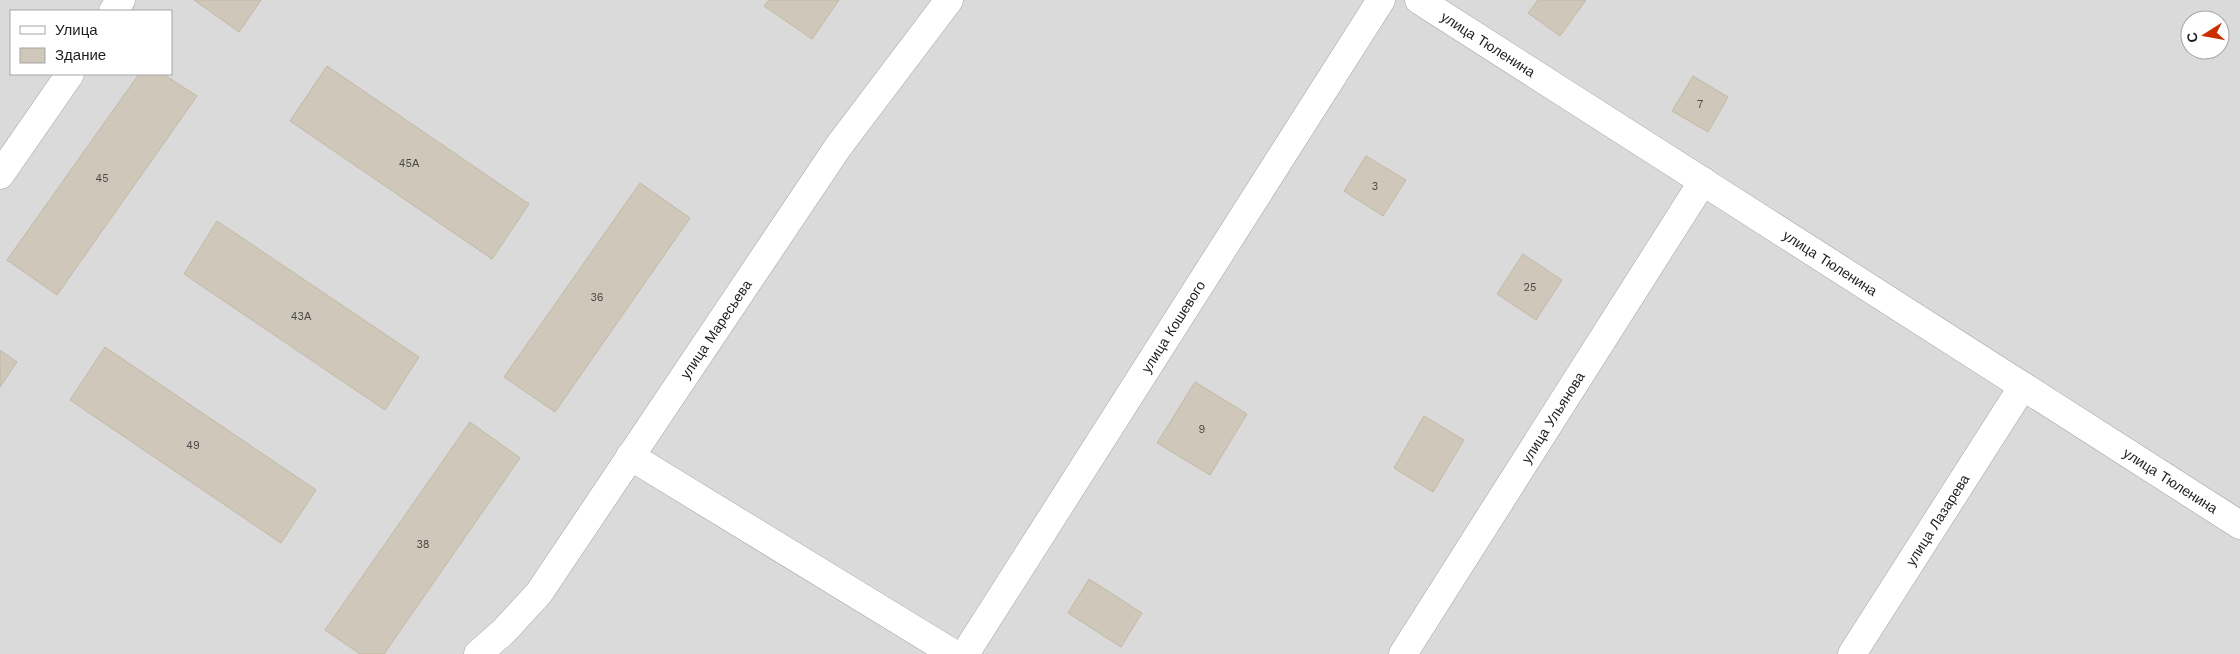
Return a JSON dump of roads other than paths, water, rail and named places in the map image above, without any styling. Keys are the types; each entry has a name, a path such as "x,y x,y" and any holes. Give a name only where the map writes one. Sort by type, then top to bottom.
{"street":[{"name":"улица Маресьева","path":"478,654 539,594 838,147 949,0"},
{"name":"улица Кошевого","path":"965,654 1381,0"},
{"name":"улица Тюленина","path":"1419,0 2240,525"},
{"path":"0,175 69,75"},
{"name":"улица Ульянова","path":"1403,654 1702,181"},
{"name":"улица Лазарева","path":"1852,654 2024,386"},
{"path":"630,456 954,654"}]}
